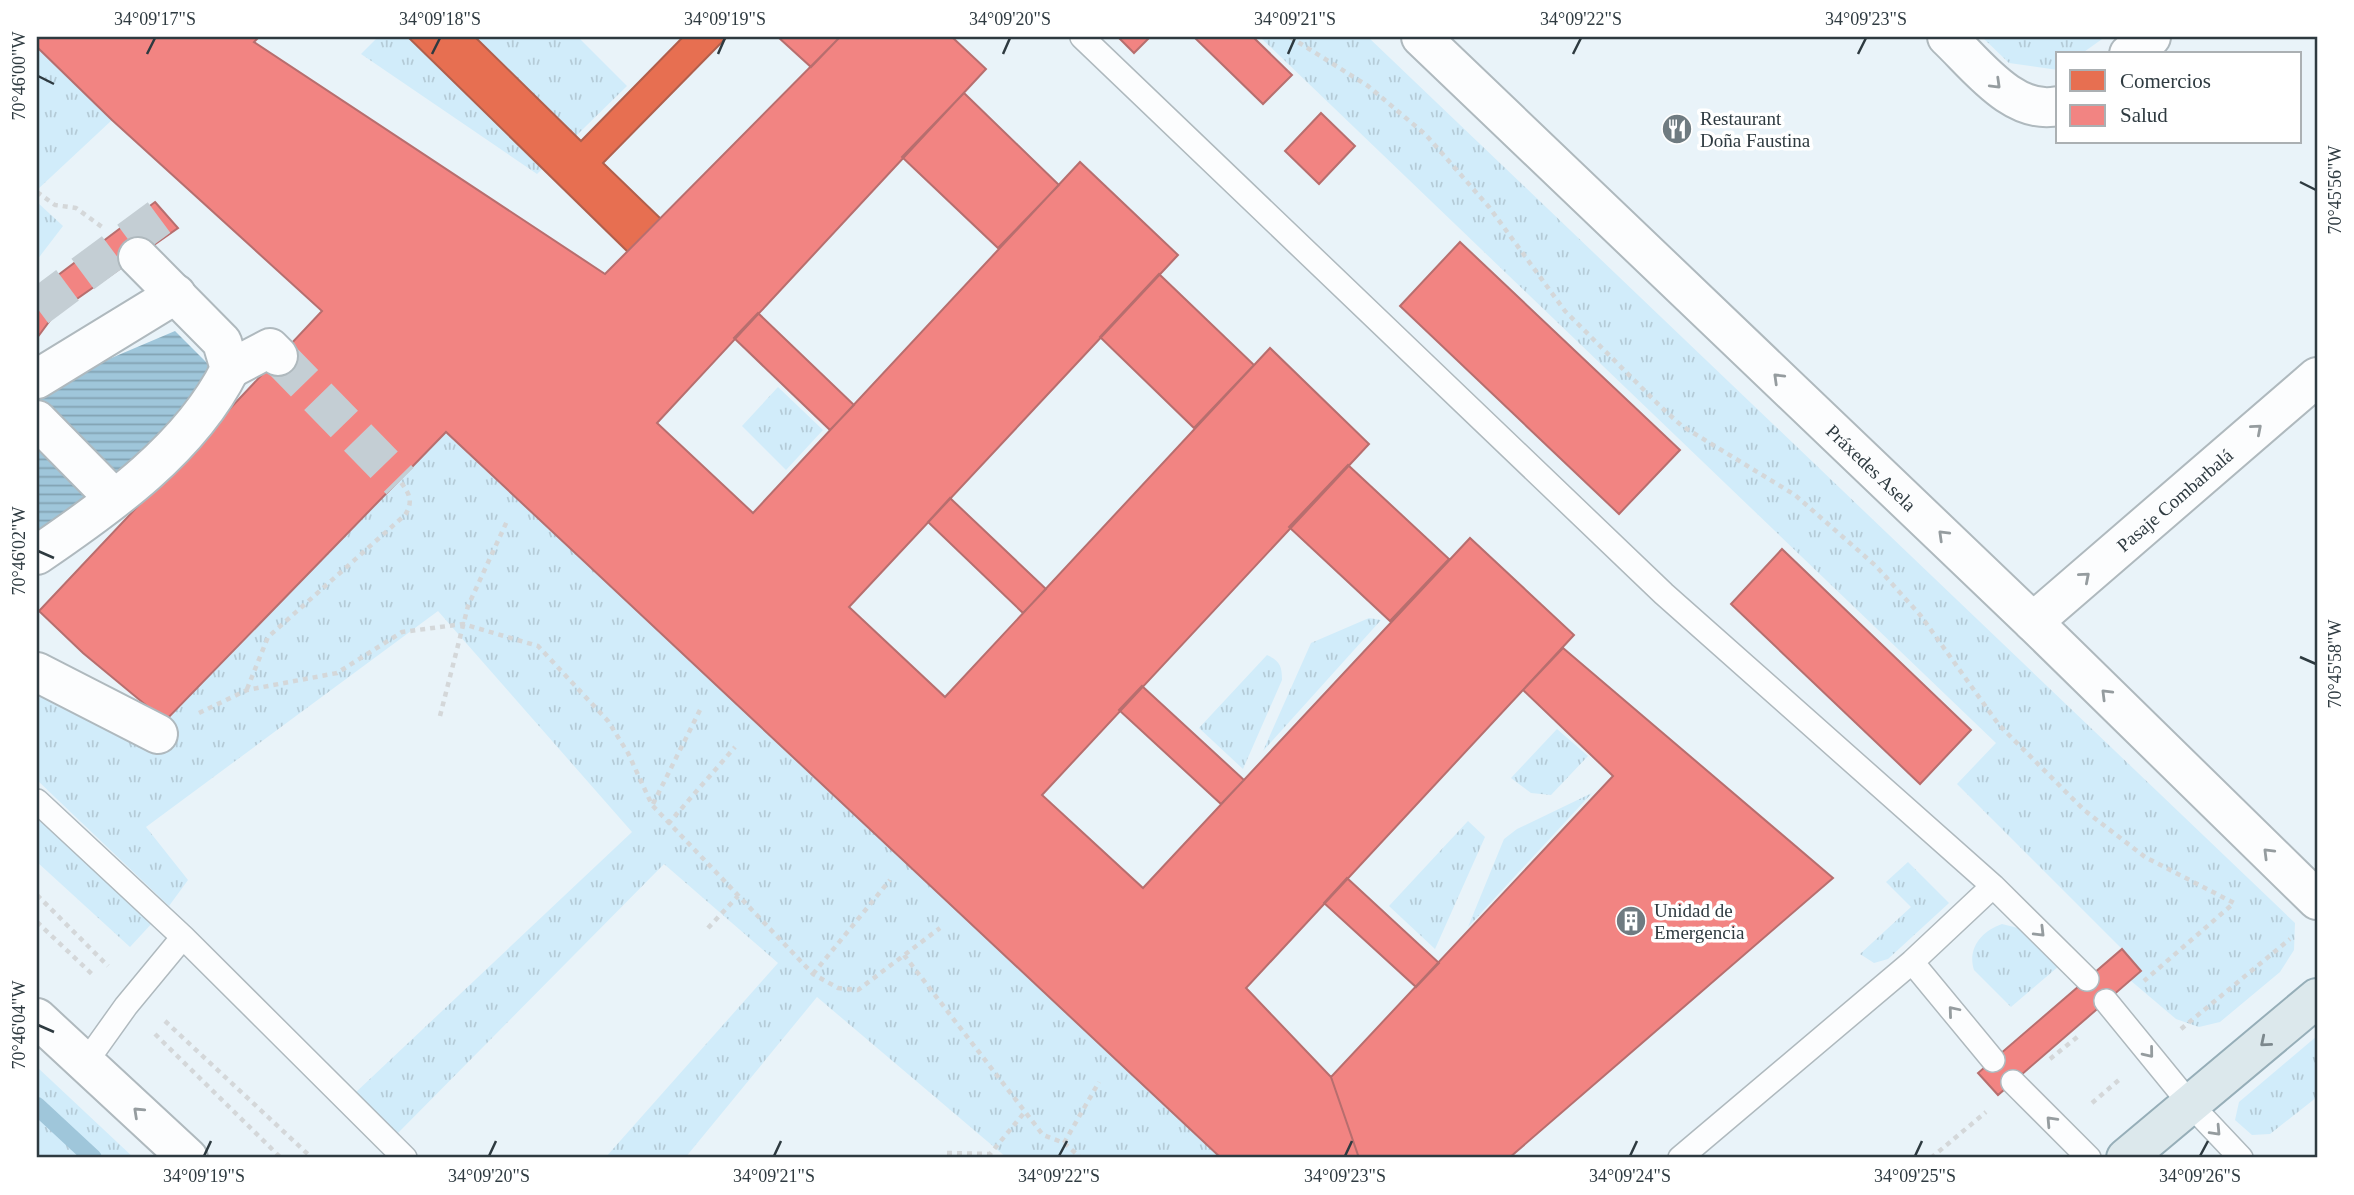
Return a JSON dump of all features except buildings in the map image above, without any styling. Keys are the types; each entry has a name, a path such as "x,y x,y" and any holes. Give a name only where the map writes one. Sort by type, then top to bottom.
{"main road":[{"path":"2126,1158 2317,998"}],"street":[{"name":"Práxedes Asela","path":"1421,37 2033,622 2317,900"},
{"path":"1947,37 2005,92 2033,106 2056,106"},
{"path":"2132,52 2151,37"},
{"path":"125,246 222,342 230,369"},
{"path":"37,379 176,294"},
{"path":"37,555 86,522 176,444 215,399 230,369 270,348 278,356"},
{"name":"Pasaje Combarbalá","path":"2033,622 2317,377"},
{"path":"37,420 114,498"},
{"path":"37,672 158,734"},
{"path":"37,1018 188,1158"}],"lane":[{"path":"1082,37 1664,594 1993,886 2087,979"},
{"path":"37,802 183,937 405,1158"},
{"path":"1679,1158 1912,962 1993,886"},
{"path":"86,1062 183,937"},
{"path":"1912,962 1993,1060"},
{"path":"2109,1004 2191,1104 2241,1158"},
{"path":"2015,1084 2090,1158"}],"path":[{"path":"1290,37 1368,86 1426,135 1489,207 1565,312 1662,408 1682,426 1795,495 1875,566 1921,616 1999,724 2084,810 2145,857 2234,903 2109,1004 1931,1158"},
{"path":"37,192 55,205 76,208 125,246"},
{"path":"247,690 268,637 405,515 410,507 410,495 400,481"},
{"path":"440,716 468,606 508,519"},
{"path":"158,734 247,690 337,673 402,632 463,624 538,646 608,721 628,753 652,805 813,974 838,988 858,990 940,928"},
{"path":"652,805 701,708"},
{"path":"668,824 735,747"},
{"path":"813,974 890,880"},
{"path":"37,895 132,1001 281,1158"},
{"path":"708,928 738,896"},
{"path":"37,922 312,1158"},
{"path":"904,955 1044,1135 1064,1143 1081,1158"},
{"path":"1064,1143 1099,1082"},
{"path":"947,1153 990,1154 1024,1112"}],"green space":[{"path":"378,37 578,37 627,86 537,174 361,54"},
{"path":"1260,37 1368,37 2295,923 2294,950 2280,972 2220,1022 2199,1027 2176,1019 2130,980 2141,971 2122,949 1957,784 1996,743"},
{"path":"1982,37 2105,37 2084,52 2056,52 2056,70 2009,63"},
{"path":"37,47 112,120 37,190"},
{"path":"37,202 63,226 37,260"},
{"path":"778,387 823,430 786,470 742,426"},
{"path":"446,432 1221,1158 1007,1158 817,997 685,1158 605,1158 778,963 664,864 395,1136 354,1094 632,832 438,611 146,827 188,880 169,906 37,780 37,674 165,721"},
{"path":"1369,618 1381,620 1263,751 1311,643"},
{"path":"1267,655 1279,664 1282,680 1243,769 1199,728"},
{"path":"1557,729 1588,756 1551,795 1531,793 1511,778"},
{"path":"1592,793 1468,927 1504,839 1517,829"},
{"path":"37,813 154,921 130,947 37,862"},
{"path":"1468,821 1485,837 1435,949 1389,906"},
{"path":"1908,862 1949,903 1888,959 1874,963 1860,954 1911,907 1886,882"},
{"path":"2002,924 2022,929 2059,966 2011,1007 1974,970 1972,962 1978,941 1988,931"},
{"path":"2317,1036 2317,1097 2270,1134 2252,1135 2235,1120 2239,1102"},
{"path":"37,1067 134,1158 37,1158"}],"shaded area":[{"path":"175,331 219,375 190,420 111,480 37,407 37,396 57,381"},
{"path":"37,438 94,490 37,537"}],"waterway":[{"path":"37,1106 93,1158"}],"tunnel":[{"path":"37,308 165,213"},
{"path":"278,356 400,481"}],"place":[{"name":"Restaurant Doña Faustina","path":"1677,129"},
{"name":"Unidad de Emergencia","path":"1631,921"}]}
